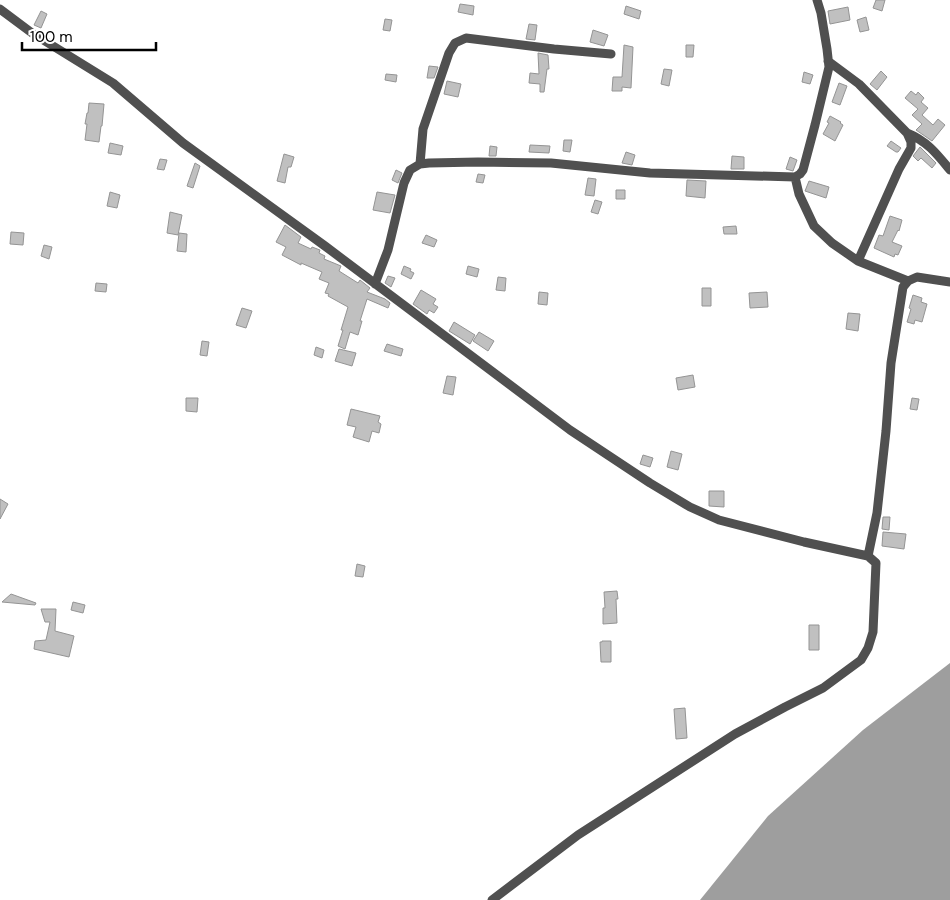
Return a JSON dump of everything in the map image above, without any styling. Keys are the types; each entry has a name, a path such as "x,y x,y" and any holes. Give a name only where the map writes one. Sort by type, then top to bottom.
{"street":[{"path":"376,284 388,250 404,183 410,170 420,164 478,162 551,163 650,173 795,177 800,174 803,170 829,67 822,13 817,0"},
{"path":"0,9 32,33 113,83 183,143 326,246 570,430 650,483 690,507 719,520 868,556 876,563 873,632 868,648 861,660 823,688 736,734 578,835 492,900"},
{"path":"420,164 423,129 449,53 455,43 466,38 611,54"},
{"path":"828,61 859,84 907,133 911,142 911,148 899,169 858,260"},
{"path":"907,133 918,138 934,150 950,170"},
{"path":"795,177 799,194 814,226 832,243 858,260 908,281"},
{"path":"868,556 878,513 891,363 903,287 908,281 917,277 950,282"}],"shaded area":[{"path":"950,663 950,900 700,900 768,816 863,730"}],"building":[{"path":"876,0 885,0 882,11 873,8"},
{"path":"460,4 474,6 473,15 458,12"},
{"path":"626,6 641,11 639,19 624,14"},
{"path":"848,7 850,20 830,24 828,11"},
{"path":"41,11 47,14 41,28 34,25"},
{"path":"866,17 869,30 860,32 857,20"},
{"path":"385,19 392,20 390,31 383,30"},
{"path":"529,24 537,25 535,40 526,39"},
{"path":"593,30 608,35 604,46 590,42"},
{"path":"624,45 633,47 631,88 622,87 622,91 612,91 613,77 622,77"},
{"path":"686,45 694,45 693,57 686,57"},
{"path":"538,53 548,55 549,69 547,69 544,92 540,92 540,84 529,83 530,73 539,74"},
{"path":"429,66 438,67 434,78 427,78"},
{"path":"664,69 672,70 669,86 661,84"},
{"path":"881,71 887,77 877,90 870,84"},
{"path":"804,72 813,75 810,84 802,82"},
{"path":"386,74 397,75 396,82 385,80"},
{"path":"447,81 461,84 458,97 444,94"},
{"path":"839,83 847,86 840,105 832,102"},
{"path":"911,91 916,95 918,92 924,98 921,102 928,108 922,115 933,125 938,119 945,125 932,141 916,130 922,124 912,115 918,109 905,98"},
{"path":"89,103 104,104 99,142 85,140 87,124 85,124"},
{"path":"830,116 843,125 835,141 823,134 829,123 827,122"},
{"path":"564,140 572,140 570,152 563,151"},
{"path":"891,141 901,148 898,152 887,146"},
{"path":"110,143 123,146 121,155 108,153"},
{"path":"530,145 550,146 549,153 529,152"},
{"path":"490,146 497,147 496,156 489,156"},
{"path":"920,147 936,163 932,168 921,158 918,161 913,156"},
{"path":"626,152 635,155 632,165 622,163"},
{"path":"284,154 294,157 291,167 288,167 285,183 277,181"},
{"path":"732,156 744,157 744,169 731,169"},
{"path":"790,157 797,160 793,171 786,169"},
{"path":"160,159 167,160 164,170 157,169"},
{"path":"195,163 200,166 193,188 187,186"},
{"path":"396,170 402,173 398,183 392,180"},
{"path":"478,174 485,175 483,183 476,182"},
{"path":"588,178 596,179 594,196 585,195"},
{"path":"687,180 706,181 705,198 686,196"},
{"path":"809,181 829,187 826,198 805,191"},
{"path":"616,190 625,190 625,199 616,199"},
{"path":"110,192 120,195 117,208 107,206"},
{"path":"377,192 395,195 390,213 373,210"},
{"path":"595,200 602,202 598,214 591,212"},
{"path":"170,212 182,215 178,235 167,233"},
{"path":"890,216 902,220 899,231 892,242 902,246 898,255 895,254 894,257 874,248 879,235 883,236"},
{"path":"285,225 301,237 298,243 311,249 312,247 320,250 319,253 325,256 324,259 341,266 339,271 358,283 360,280 370,288 367,292 390,303 388,308 367,299 358,335 350,332 345,349 338,346 348,307 325,293 329,283 319,279 322,272 301,263 301,265 282,255 286,247 276,242"},
{"path":"736,226 737,234 724,234 723,227"},
{"path":"11,232 24,233 23,245 10,244"},
{"path":"179,233 187,234 186,252 177,251"},
{"path":"426,235 437,240 434,247 422,243"},
{"path":"44,245 52,247 49,259 41,256"},
{"path":"404,266 411,269 410,271 414,273 411,279 401,274"},
{"path":"468,266 479,269 477,277 466,274"},
{"path":"388,276 395,278 391,287 385,283"},
{"path":"498,277 506,278 505,291 496,290"},
{"path":"96,283 107,284 106,292 95,291"},
{"path":"702,288 711,288 711,306 702,306"},
{"path":"421,290 436,299 433,304 438,307 434,313 429,310 427,314 413,304"},
{"path":"539,292 548,293 547,305 538,304"},
{"path":"767,292 768,307 750,308 749,293"},
{"path":"913,295 922,298 921,302 927,304 922,322 915,320 914,324 907,322"},
{"path":"242,308 252,311 246,328 236,325"},
{"path":"848,313 860,314 858,331 846,329"},
{"path":"454,322 475,335 470,344 449,331"},
{"path":"479,332 494,341 488,351 473,341"},
{"path":"202,341 209,342 207,356 200,355"},
{"path":"387,344 403,349 401,356 384,351"},
{"path":"316,347 324,350 322,358 314,355"},
{"path":"339,349 356,353 352,366 335,361"},
{"path":"693,375 695,387 678,390 676,378"},
{"path":"447,376 456,377 453,395 443,393"},
{"path":"186,398 198,398 197,412 186,411"},
{"path":"912,398 919,399 917,410 910,409"},
{"path":"351,409 380,416 378,422 381,424 379,433 372,431 369,442 353,437 356,427 347,425"},
{"path":"671,451 682,454 678,470 667,467"},
{"path":"643,455 653,458 650,467 640,464"},
{"path":"709,491 724,491 724,507 709,506"},
{"path":"0,499 8,504 0,519"},
{"path":"883,517 890,517 889,530 882,529"},
{"path":"883,532 906,534 904,549 882,546"},
{"path":"357,564 365,566 363,577 355,576"},
{"path":"617,591 617,623 603,624 604,592"},
{"path":"11,594 36,603 35,605 2,602"},
{"path":"73,602 85,605 83,613 71,610"},
{"path":"41,609 56,609 55,631 74,636 69,657 34,649 35,641 46,640 50,622 45,622"},
{"path":"809,625 819,625 819,650 809,650"},
{"path":"611,641 611,662 601,662 600,642"},
{"path":"685,708 687,738 676,739 674,709"}]}
